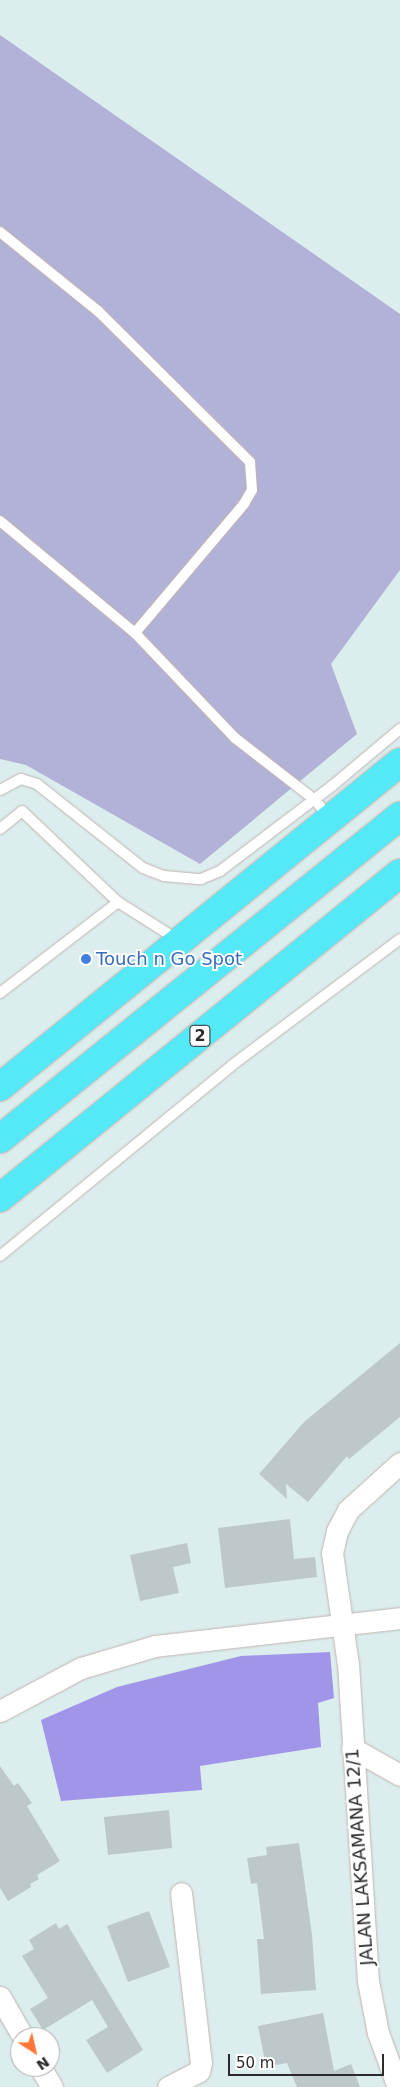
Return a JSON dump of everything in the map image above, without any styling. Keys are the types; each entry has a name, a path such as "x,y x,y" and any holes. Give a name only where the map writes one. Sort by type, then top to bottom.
{"highway":[{"path":"0,1087 178,941 322,809 400,762"},
{"path":"0,1139 400,816"},
{"name":"2","path":"0,1198 400,873"}],"street":[{"name":"JALAN LAKSAMANA 12/1","path":"398,2087 378,2033 368,1981 344,1622 332,1553 336,1531 348,1510 400,1463"},
{"path":"0,1711 81,1668 155,1646 344,1622 400,1618"},
{"path":"352,1748 400,1775"},
{"path":"168,2087 199,2071 201,2063 181,1893"},
{"path":"0,1997 17,2027"}],"lane":[{"path":"0,232 98,311 250,462 252,490 244,504 135,633"},
{"path":"0,521 135,633 235,738 322,809"},
{"path":"0,790 21,779 37,784 142,868 164,876 201,879 220,872 322,809 400,729"},
{"path":"0,829 22,812 118,902 178,941"},
{"path":"0,993 118,902"},
{"path":"0,1256 231,1066 400,939"}],"shaded area":[{"path":"0,35 400,314 400,570 331,664 357,734 200,864 26,765 0,759"},
{"path":"330,1652 334,1698 318,1703 321,1747 200,1766 202,1790 61,1801 41,1720 117,1687 241,1656"}],"building":[{"path":"400,1343 400,1417 349,1459 347,1456 308,1502 286,1484 287,1499 259,1474 304,1422"},
{"path":"290,1519 294,1559 315,1557 317,1577 225,1588 218,1528"},
{"path":"187,1543 191,1563 173,1567 179,1593 140,1601 130,1555"},
{"path":"0,1766 14,1786 18,1783 32,1803 27,1806 60,1861 37,1875 39,1879 30,1884 31,1887 8,1901 0,1888"},
{"path":"169,1810 172,1848 108,1855 104,1817"},
{"path":"299,1843 312,1935 316,1990 261,1994 257,1939 264,1939 257,1883 251,1884 247,1858 267,1855 266,1847"},
{"path":"149,1911 170,1967 128,1982 107,1926"},
{"path":"56,1923 59,1929 67,1924 143,2050 107,2073 86,2040 108,2027 92,2000 48,2027 41,2027 30,2009 48,1998 22,1956 34,1949 29,1940"},
{"path":"323,2013 334,2071 351,2064 360,2087 297,2087 287,2063 266,2067 258,2026"}],"place":[{"name":"Touch n Go Spot","path":"86,959"}]}
